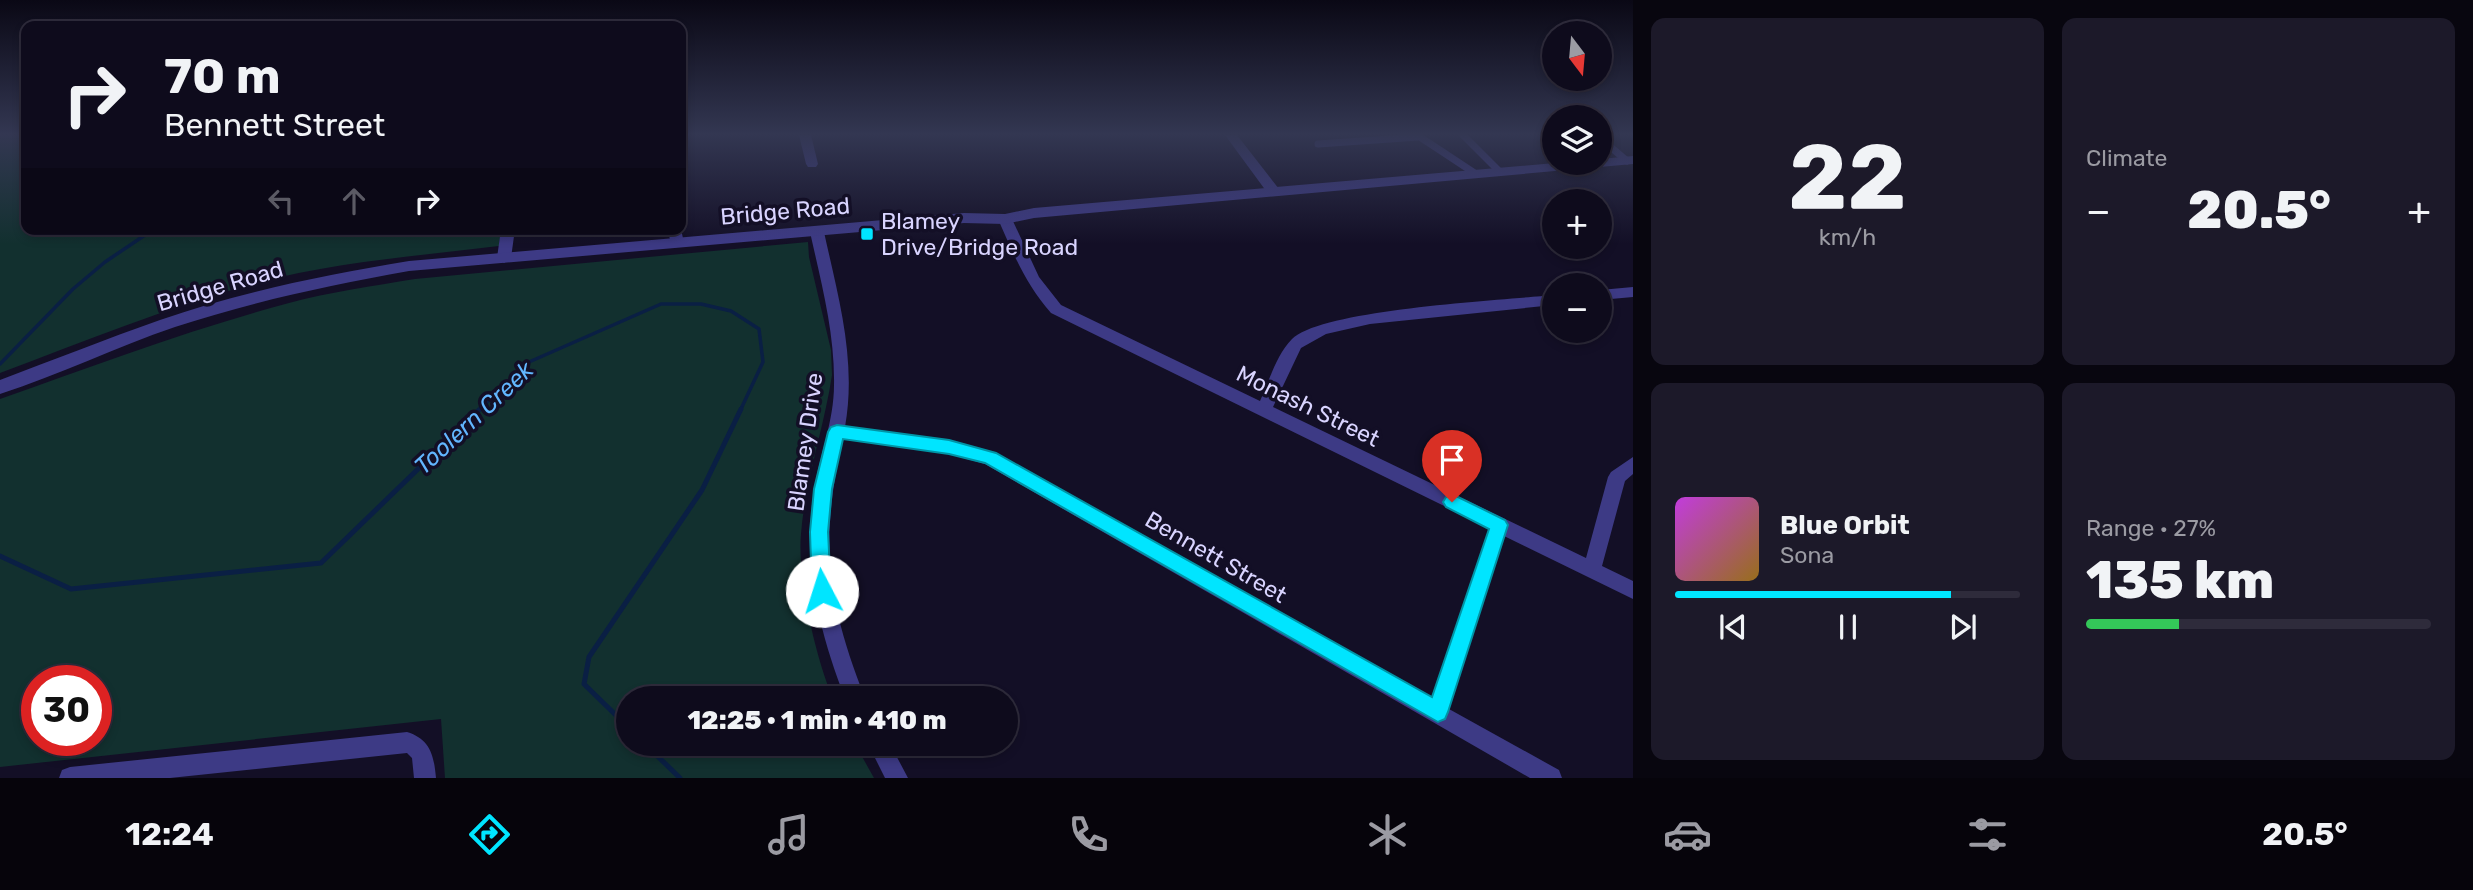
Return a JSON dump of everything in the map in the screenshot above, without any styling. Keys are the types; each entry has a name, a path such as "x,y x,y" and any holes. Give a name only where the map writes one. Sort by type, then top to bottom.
{"street":[{"path":"1258,171 1273,192"},
{"name":"Bridge Road","path":"0,387 232,304 304,285 410,266 504,258 675,236 817,232 964,218 1005,219 1034,213 1508,171"},
{"name":"Monash Street","path":"1005,219 1029,276 1039,293 1056,309 1633,590"},
{"name":"Blamey Drive","path":"817,232 842,352 842,387 837,432 823,489 819,571 825,611 838,657 850,686"},
{"path":"504,258 507,235"},
{"path":"1612,294 1633,292"},
{"path":"1264,410 1296,344 1317,332 1341,323 1370,319 1542,301"},
{"name":"Bennett Street","path":"837,432 949,447 990,458 1551,778"},
{"path":"1592,571 1617,477 1633,464"},
{"path":"1438,712 1499,525"},
{"path":"70,778 407,742 419,747 423,754 425,778"},
{"path":"885,756 897,778"}],"lane":[{"path":"1473,171 1476,174"}],"green space":[{"path":"0,171 21,171 21,235 500,235 499,246 346,265 256,283 159,314 0,373"},
{"path":"808,242 809,257 831,350 832,375 806,494 801,552 809,618 828,686 616,686 616,756 862,756 874,778 445,778 441,719 112,755 112,665 21,665 21,756 101,756 0,767 0,399 216,324 289,303 415,279"}],"waterway":[{"name":"Toolern Creek","path":"0,364 73,289 105,262 145,235"},
{"name":"Toolern Creek","path":"478,411 529,362 661,304 701,304 731,311 759,329 763,362 740,411"},
{"name":"Toolern Creek","path":"0,556 71,589 321,563 480,409"},
{"name":"Toolern Creek","path":"616,715 584,684 589,657 702,490 741,409"},
{"name":"Toolern Creek","path":"657,756 680,778"}],"place":[{"name":"Blamey Drive/Bridge Road","path":"867,234"}],"route":[{"path":"822,591 819,532 823,489 837,432 949,447 990,458 1438,712 1441,696 1499,525 1452,502"}]}
